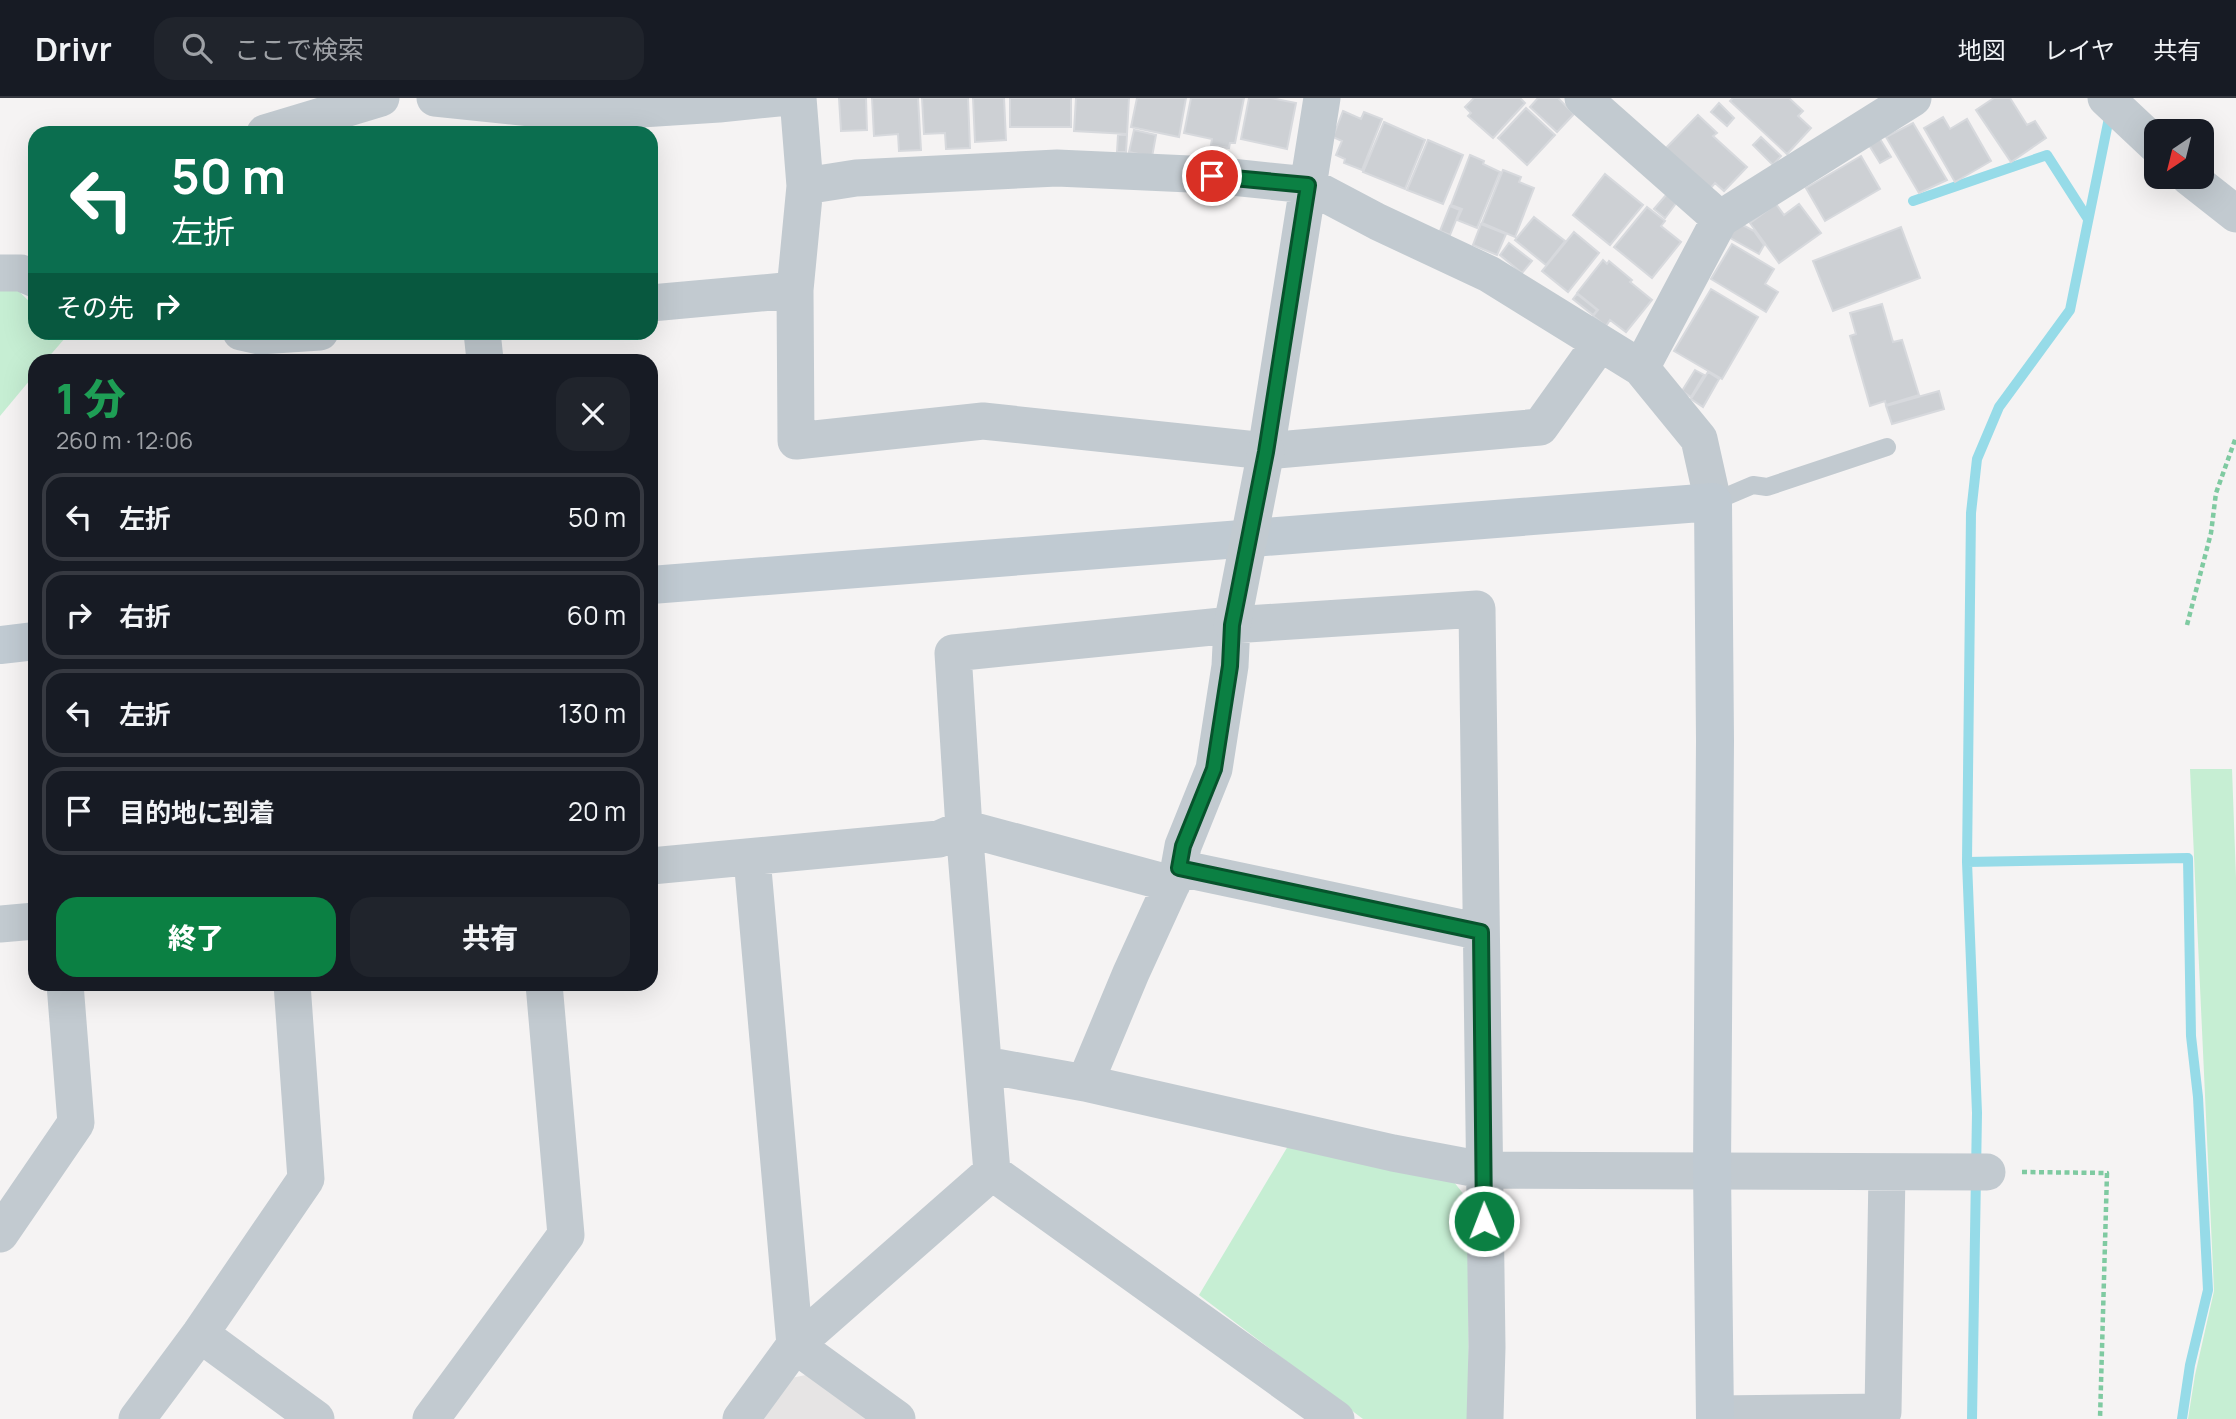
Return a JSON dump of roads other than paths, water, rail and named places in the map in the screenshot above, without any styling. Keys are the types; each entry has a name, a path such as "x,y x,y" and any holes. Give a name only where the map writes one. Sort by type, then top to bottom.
{"street":[{"path":"288,126 381,98"},
{"path":"435,98 579,113 778,98"},
{"path":"798,98 805,186 795,290 796,441 983,421 1266,452 1540,427 1600,343"},
{"path":"1085,1083 1175,876 1183,846 1214,769 1230,666 1232,625 1266,452 1322,98"},
{"path":"1583,98 1720,219"},
{"path":"1642,368 1720,219 1867,108 1913,98"},
{"path":"2113,104 2144,134"},
{"path":"805,186 856,178 1057,168 1212,176 1308,185 1378,222 1489,274 1642,368 1699,439 1713,502 1715,741 1712,1170 1715,1417 1883,1412 1888,1171"},
{"path":"2204,189 2236,214"},
{"path":"658,302 795,290"},
{"path":"658,584 1713,502"},
{"path":"992,1172 964,828 953,653 1232,625 1476,609 1487,1347 1485,1419"},
{"path":"0,645 28,642"},
{"path":"658,865 939,839 964,828 1175,876 1481,932"},
{"path":"752,858 795,1345 897,1419"},
{"path":"0,924 28,922"},
{"path":"0,1234 76,1123 66,991"},
{"path":"137,1419 200,1334 306,1179 293,991"},
{"path":"431,1419 566,1235 545,991"},
{"path":"985,1065 1085,1083 1393,1153 1483,1170 1975,1171"},
{"path":"741,1419 795,1345 992,1172"},
{"path":"992,1172 1336,1419"},
{"path":"200,1334 316,1419"}],"lane":[{"path":"1713,502 1754,485 1767,487 1887,447"}],"waterway":[{"path":"1972,1419 1977,1113 1967,862 1971,513 1977,459 1999,407 2070,310 2110,113"},
{"path":"1913,201 2047,155 2088,219"},
{"path":"1967,862 2188,858 2191,1036 2198,1097 2208,1290 2190,1365 2182,1419"}]}
